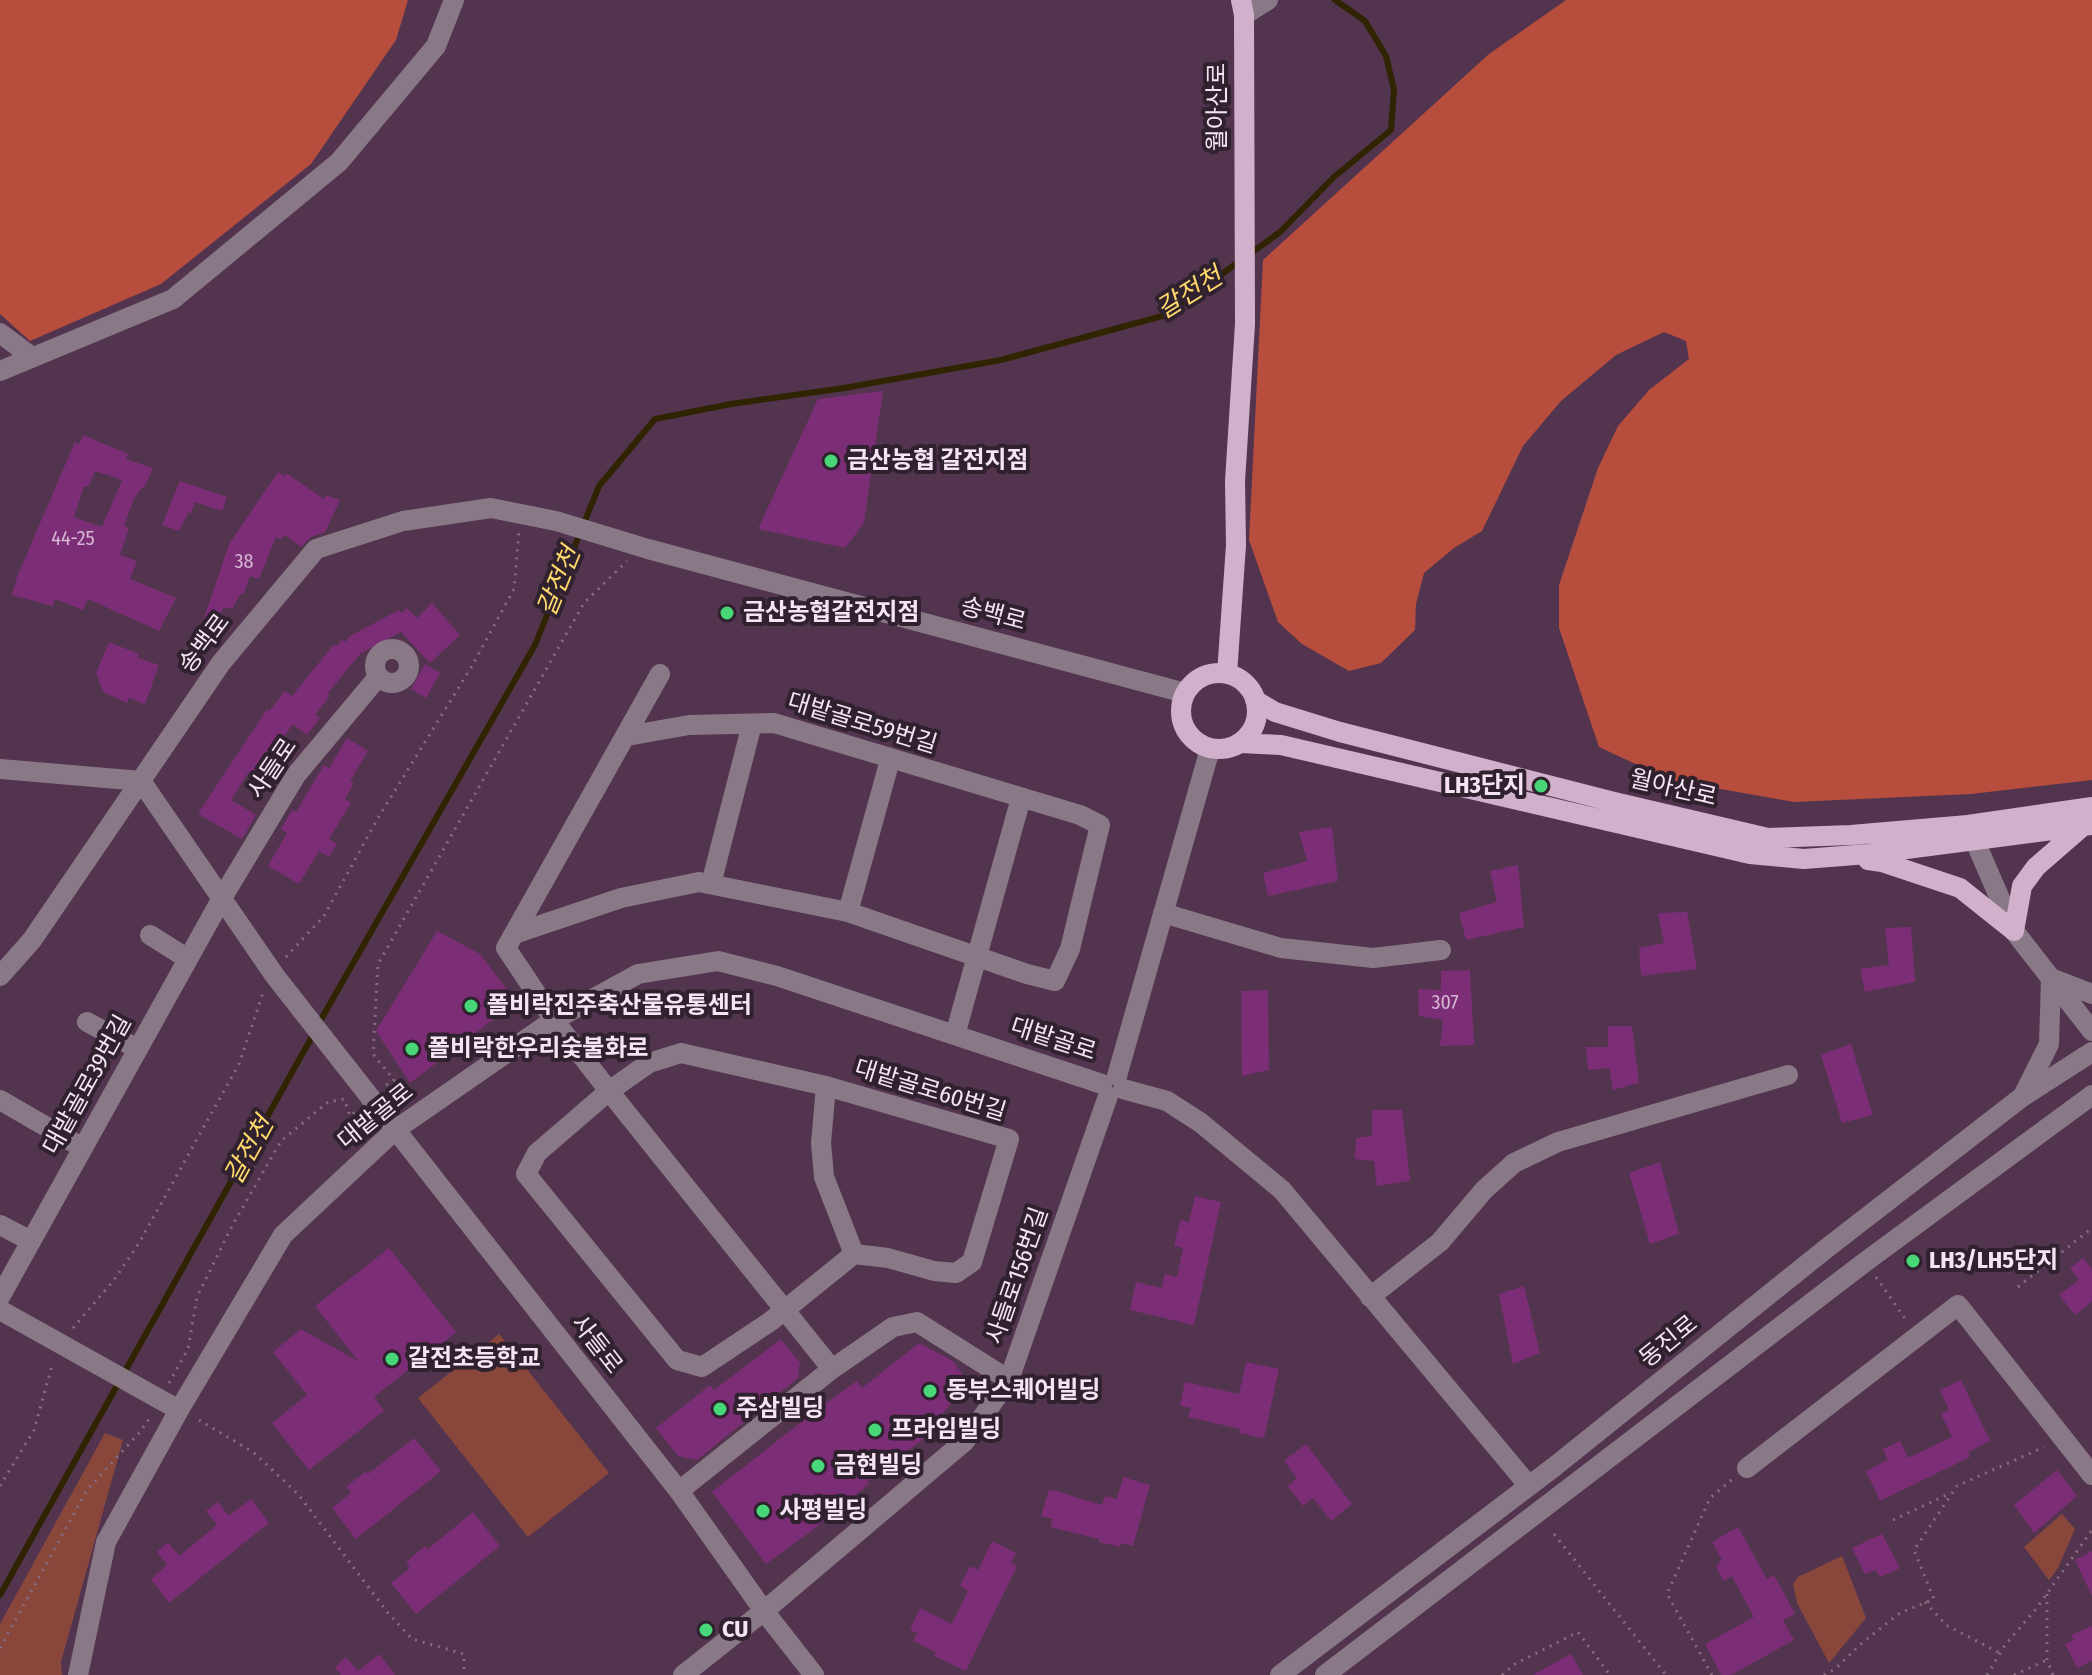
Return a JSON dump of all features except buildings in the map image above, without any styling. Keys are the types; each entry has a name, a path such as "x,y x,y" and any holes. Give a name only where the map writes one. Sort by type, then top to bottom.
{"main road":[{"name":"월아산로","path":"1227,674 1245,324 1242,8"},
{"path":"1217,673 1227,674 1245,683 1255,700 1257,709 1253,729 1240,743 1230,748 1210,749 1186,732 1180,713 1185,693 1199,679 1217,673"},
{"name":"월아산로","path":"1255,700 1275,712 1340,732 1768,838 1971,833 2092,807"},
{"path":"1240,743 1281,745 1750,854 1804,859 1843,856 1971,833 2087,826"},
{"path":"1843,856 1882,862 1960,888 2014,931 2022,886 2036,867 2087,826"}],"street":[{"path":"0,371 173,299 339,162 436,46 454,0"},
{"name":"월아산로","path":"1242,8 1268,0"},
{"path":"0,333 32,357"},
{"name":"송백로","path":"0,976 32,940 221,663 316,549 403,521 491,508 556,521 639,554 1185,693"},
{"path":"660,674 506,948 554,1020 832,1369"},
{"name":"사들로","path":"222,898 296,775 378,677"},
{"name":"대밭골로59번길","path":"627,736 689,725 774,723 1080,815 1100,825 1070,949 1055,981 978,957"},
{"path":"711,884 752,724"},
{"name":"사들로156번길","path":"683,1675 764,1611 965,1441 1009,1380 1112,1086 1210,749"},
{"path":"848,912 890,760"},
{"path":"0,769 141,781 274,974"},
{"path":"955,1035 1021,798"},
{"path":"1971,833 2014,931 2092,1031"},
{"path":"514,934 621,898 699,882 848,912 978,957"},
{"name":"대밭골로39번길","path":"0,1297 222,898"},
{"path":"1163,913 1281,948 1373,958 1441,950"},
{"path":"150,935 188,959"},
{"name":"대밭골로","path":"78,1675 106,1542 179,1410 283,1235 395,1130 554,1020 638,974 718,961 777,976 1112,1086 1167,1101 1201,1123 1282,1190 1529,1486"},
{"name":"사들로","path":"274,974 679,1491 764,1611 814,1675"},
{"path":"2051,978 2092,994"},
{"path":"2022,1097 2049,1044 2051,978"},
{"path":"87,1022 138,1049"},
{"name":"동진로","path":"1280,1675 1554,1467 1827,1248 2022,1097 2092,1052"},
{"name":"대밭골로60번길","path":"681,1053 826,1086 1009,1139 972,1262 956,1273 854,1254 785,1311 702,1367 677,1360 526,1174 537,1153 609,1091 649,1063 681,1053"},
{"path":"1370,1297 1440,1242 1484,1190 1514,1163 1558,1142 1788,1075"},
{"path":"826,1086 821,1143 824,1177 854,1254"},
{"path":"1325,1675 1865,1262 2092,1095"},
{"path":"0,1100 83,1148"},
{"path":"0,1225 31,1241"},
{"path":"1747,1468 1958,1305 2092,1475"},
{"path":"0,1310 179,1410"},
{"path":"679,1491 832,1369 893,1327 917,1322 1009,1380"},
{"path":"1505,1503 1513,1470 1554,1467"}],"path":[{"path":"0,1486 34,1430 54,1357 77,1321 114,1280 139,1243 239,1064 264,990 324,916 378,818 472,666 514,589 519,532"},
{"path":"387,1084 394,1080 373,1054 378,964 584,603 639,554"},
{"path":"169,1382 188,1349 197,1297 232,1226 281,1141 328,1102 344,1099 350,1116"},
{"path":"2018,1287 2092,1228"},
{"path":"1865,1262 1918,1336"},
{"path":"0,1648 87,1490 140,1432 153,1412"},
{"path":"199,1420 253,1452 298,1494 388,1613 412,1639 464,1654 464,1675"},
{"path":"1824,1675 1900,1613 1934,1599 1914,1550 1957,1486 2064,1439"},
{"path":"1712,1675 1667,1594 1710,1498 1747,1468"},
{"path":"1893,1520 1954,1492"},
{"path":"1987,1675 2092,1530"},
{"path":"1554,1534 1666,1675"},
{"path":"2047,1594 2047,1660 2053,1675"},
{"path":"1925,1602 1946,1625 2000,1653"},
{"path":"1502,1675 1515,1664 1578,1632 1610,1675"},
{"path":"2014,1675 2047,1660"}],"shaded area":[{"path":"0,0 408,0 396,40 311,164 161,284 30,341 0,314"},
{"path":"1566,0 2092,0 2092,780 1971,794 1794,802 1670,780 1599,747 1559,628 1559,585 1598,468 1618,426 1649,390 1689,359 1686,341 1664,332 1616,355 1561,401 1523,446 1482,531 1454,548 1424,573 1416,604 1415,630 1381,663 1349,671 1302,644 1278,622 1249,540 1263,260 1489,54"},
{"path":"499,1334 609,1473 528,1537 418,1398"},
{"path":"105,1433 123,1440 61,1662 62,1675 0,1675 0,1624"},
{"path":"2062,1514 2075,1529 2058,1568 2049,1580 2024,1547"},
{"path":"1842,1556 1866,1618 1829,1663 1797,1603 1793,1584 1798,1577"}],"waterway":[{"name":"갈전천","path":"1250,254 1280,232 1334,177 1391,130 1394,90 1386,56 1365,21 1335,0"},
{"name":"갈전천","path":"319,1023 535,645 599,486 655,419 1001,360 1166,315 1241,260"},
{"name":"갈전천","path":"0,1595 314,1033"}],"place":[{"name":"금산농협 갈전지점","path":"831,461"},
{"name":"금산농협갈전지점","path":"727,613"},
{"name":"LH3단지","path":"1541,786"},
{"name":"폴비락진주축산물유통센터","path":"471,1006"},
{"name":"폴비락한우리숯불화로","path":"412,1049"},
{"name":"LH3/LH5단지","path":"1913,1261"},
{"name":"갈전초등학교","path":"392,1359"},
{"name":"동부스퀘어빌딩","path":"930,1391"},
{"name":"주삼빌딩","path":"720,1409"},
{"name":"프라임빌딩","path":"875,1430"},
{"name":"금현빌딩","path":"818,1466"},
{"name":"사평빌딩","path":"763,1511"},
{"name":"CU","path":"706,1630"}]}
